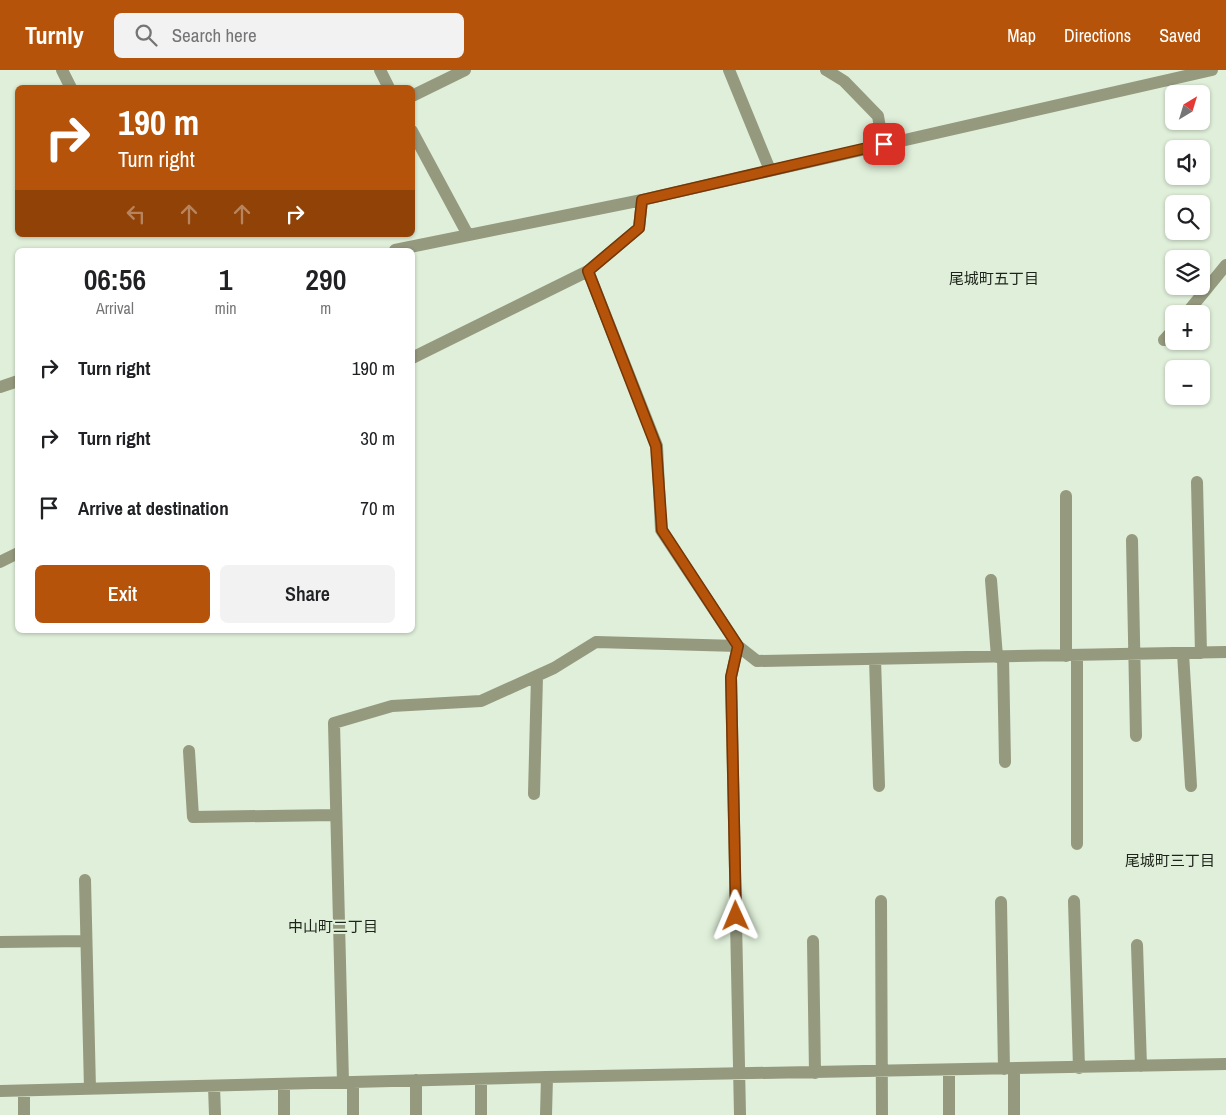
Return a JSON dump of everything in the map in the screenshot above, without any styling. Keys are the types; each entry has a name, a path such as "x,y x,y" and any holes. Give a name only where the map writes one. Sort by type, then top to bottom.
{"street":[{"path":"62,70 70,85"},
{"path":"380,70 388,85"},
{"path":"415,94 464,70"},
{"path":"729,70 770,170"},
{"path":"826,70 844,81 878,116 884,144"},
{"path":"405,248 642,200 884,144 1163,75 1212,70"},
{"path":"415,137 468,236"},
{"path":"415,357 588,271 639,228 642,200"},
{"path":"1193,305 1226,264"},
{"path":"588,271 656,446 662,530 738,646 757,661 1226,652"},
{"path":"0,387 15,382"},
{"path":"1197,482 1201,653"},
{"path":"1066,496 1078,844"},
{"path":"1132,540 1136,736"},
{"path":"0,562 15,554"},
{"path":"991,580 1000,657 1005,762"},
{"path":"353,1115 348,1082 336,815 334,723 392,706 482,701 554,668 596,642 738,646"},
{"path":"738,646 731,677 740,1115"},
{"path":"1183,653 1191,786"},
{"path":"876,659 879,786"},
{"path":"534,794 537,676"},
{"path":"189,751 193,817 336,815"},
{"path":"85,880 90,1089"},
{"path":"881,901 882,1115"},
{"path":"1074,901 1079,1068"},
{"path":"1001,902 1009,1069 1014,1115"},
{"path":"0,942 86,941"},
{"path":"813,941 815,1073"},
{"path":"1137,945 1141,1066"},
{"path":"0,1091 547,1077 1226,1064"},
{"path":"949,1070 949,1115"},
{"path":"546,1115 547,1077"},
{"path":"481,1079 481,1115"},
{"path":"416,1080 416,1115"},
{"path":"284,1084 284,1115"},
{"path":"214,1086 215,1115"},
{"path":"24,1091 24,1115"}],"district":[{"name":"尾城町五丁目","path":"994,278"},
{"name":"尾城町三丁目","path":"1170,860"},
{"name":"中山町二丁目","path":"333,926"}],"route":[{"path":"736,916 731,677 738,646 662,530 656,446 588,271 639,228 642,200 884,144"}]}
